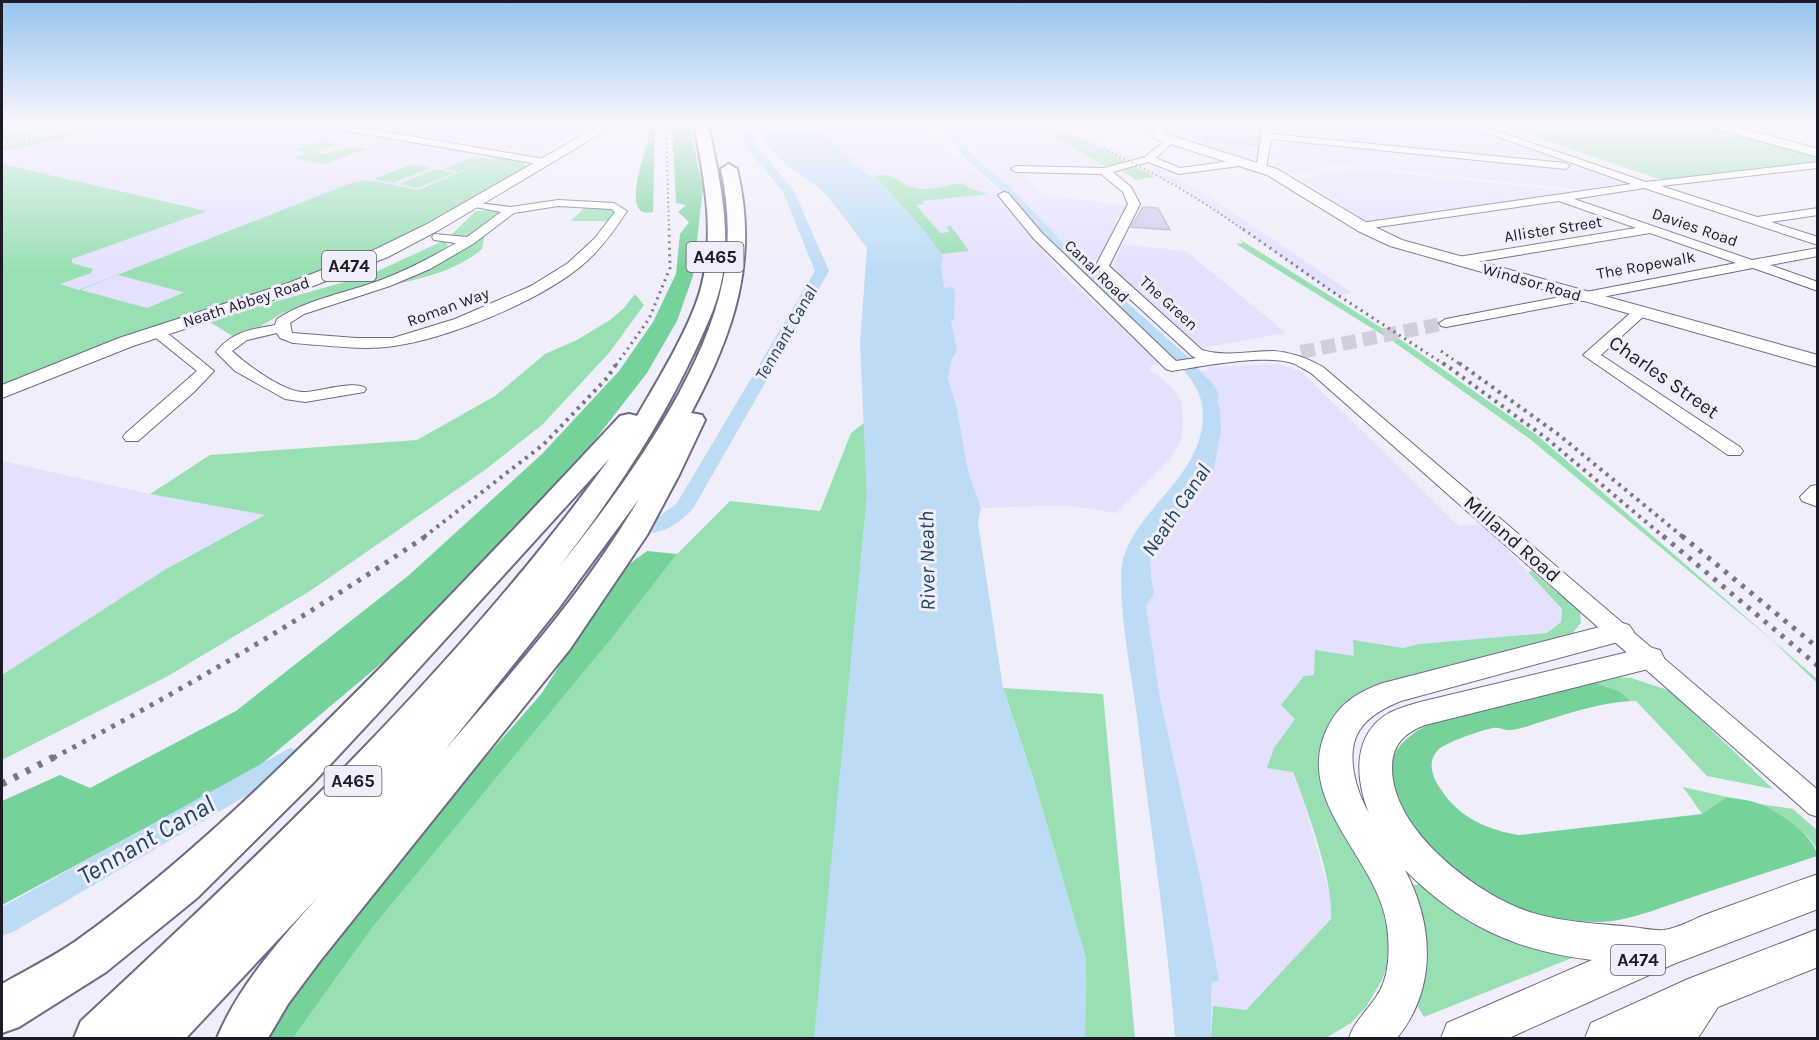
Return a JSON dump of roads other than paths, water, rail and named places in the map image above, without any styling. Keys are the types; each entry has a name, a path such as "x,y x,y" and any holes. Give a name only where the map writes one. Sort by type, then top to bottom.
{"highway":[{"name":"A465","path":"2,1010 90,957 182,885 300,772 368,702 581,477 636,413 683,381 699,319 711,285 716,247 715,195 711,174"},
{"name":"A465","path":"241,1038 272,988 304,946 558,641 605,575 612,518 652,414 683,381 728,301 738,241 734,189 730,174"},
{"name":"A465","path":"98,1038 292,845 419,711 519,594 666,475 698,408 683,381"},
{"name":"A465","path":"154,1038 325,859 451,718 561,585 612,518"}],"main road":[{"name":"Neath Abbey Road","path":"2,392 156,331 297,286 382,253 474,204 525,174"},
{"name":"Windsor Road","path":"1274,174 1291,181 1336,208 1361,227 1396,243 1818,361"},
{"path":"1619,632 1407,702 1397,724 1386,734 1379,746 1374,762 1379,797 1403,841 1419,860 1462,897 1497,917 1526,928 1562,937 1664,949"},
{"path":"1370,1038 1395,1005 1406,973 1409,946 1405,915 1396,887 1354,823 1343,801 1337,781 1336,758 1339,739 1348,720 1357,709 1376,698 1407,702 1649,658"},
{"name":"A474","path":"1462,1038 1664,949 1818,891"},
{"path":"1606,1038 1703,993 1818,948"},
{"path":"1673,1038 1703,993"}],"street":[{"name":"The Green","path":"1108,174 1124,185 1133,198 1134,204 1102,267 1197,352 1216,359"},
{"path":"1611,174 1818,241"},
{"path":"1361,227 1645,185 1744,174"},
{"name":"Canal Road","path":"1004,195 1038,236 1172,366"},
{"name":"Davies Road","path":"1560,198 1818,287"},
{"name":"Roman Way","path":"474,204 511,210 558,203 614,206 621,211 614,222 574,266 499,306 429,333 390,342 293,339 285,335 282,322 299,311 395,279 451,253 511,210"},
{"path":"1756,221 1818,211"},
{"name":"Allister Street","path":"1458,261 1652,230"},
{"path":"438,237 469,241"},
{"name":"The Ropewalk","path":"1446,323 1818,252"},
{"name":"Charles Street","path":"1640,312 1591,355 1734,451"},
{"path":"282,328 238,339 228,345 224,352 241,368 291,396 305,397 358,389"},
{"path":"132,437 206,371 156,331"},
{"path":"1275,356 1301,352"},
{"name":"Milland Road","path":"1172,366 1216,359 1275,356 1298,360 1326,377 1818,806"}],"water":[{"name":"River Neath","path":"799,174 868,174 881,182 926,233 943,257 941,264 944,288 953,287 955,292 954,320 951,321 957,350 952,359 948,378 957,408 968,471 981,508 978,523 1003,688 1035,784 1086,959 1085,1038 814,1038 867,497 860,344 867,248 840,212 815,185"},
{"path":"1197,369 1204,378 1210,380 1217,390 1219,399 1217,400 1220,408 1221,432 1213,472 1154,543 1151,575 1154,594 1146,606 1161,703 1201,881 1219,980 1212,983 1211,1038 1175,1038 1163,918 1124,630 1121,577 1124,556 1132,538 1185,468 1196,449 1202,428 1202,404 1194,383 1184,370"}],"waterway":[{"name":"Tennant Canal","path":"654,528 684,507 822,271 788,191 773,174"},
{"name":"Neath Canal","path":"988,174 1007,190 1070,259 1182,359 1208,390"},
{"name":"Tennant Canal","path":"2,922 290,758"}],"tunnel":[{"path":"1301,352 1446,323"}],"railway":[{"path":"667,174 669,231"},
{"path":"1153,174 1245,231"},
{"path":"616,365 649,319 670,268 669,229"},
{"path":"1243,229 1330,290 1445,365"},
{"path":"1441,351 1461,365"},
{"path":"424,537 544,444 607,378 617,363"},
{"path":"1443,363 1546,438 1664,537"},
{"path":"1459,363 1559,435 1683,537"},
{"path":"53,758 243,652 426,536"},
{"path":"1663,536 1818,666"},
{"path":"1682,536 1818,648"},
{"path":"2,784 56,756"}]}
